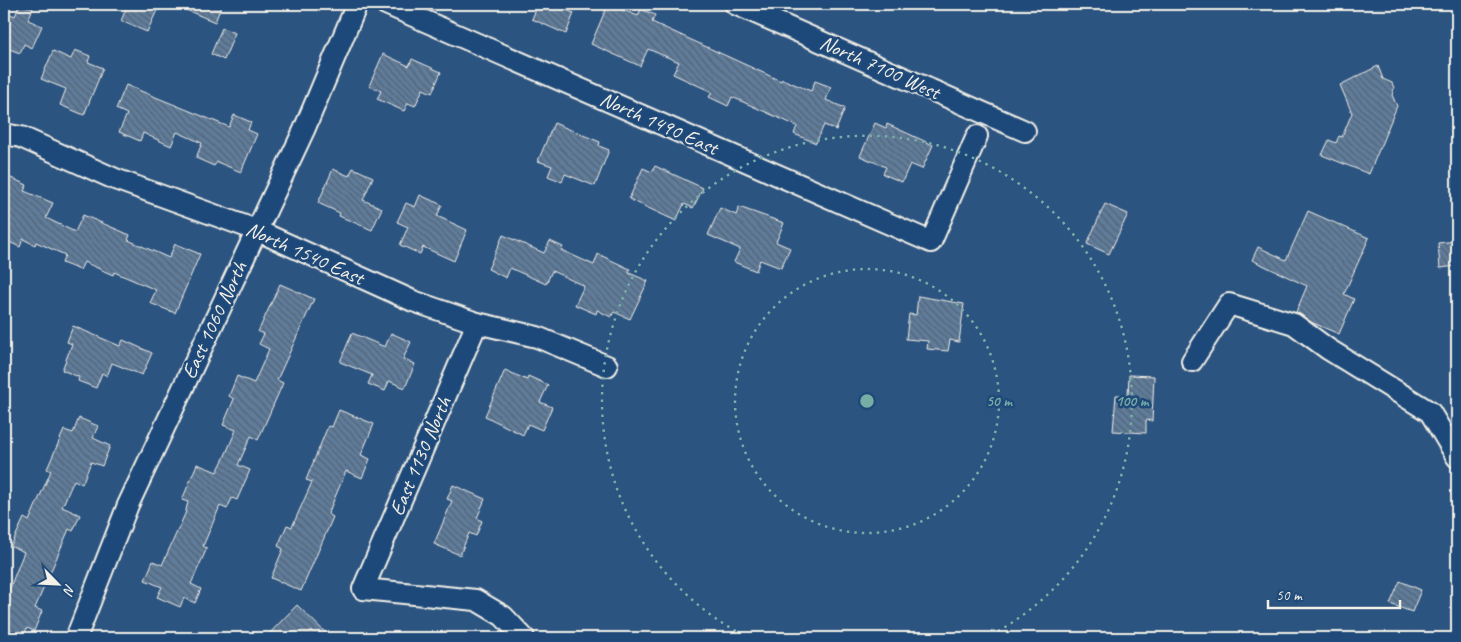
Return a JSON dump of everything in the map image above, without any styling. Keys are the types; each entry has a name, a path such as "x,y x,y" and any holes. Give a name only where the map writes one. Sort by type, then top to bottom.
{"street":[{"name":"East 1060 North","path":"76,638 128,505 304,130 357,4"},
{"name":"North 1490 East","path":"386,4 931,242 977,136"},
{"name":"North 7100 West","path":"734,4 1025,131"},
{"name":"North 1540 East","path":"4,134 21,137 115,179 256,230 413,300 478,323 537,337 608,366"},
{"path":"1192,361 1229,304 1294,324 1328,349 1430,412 1457,457"},
{"name":"East 1130 North","path":"478,323 363,589 476,600 503,616 524,638"}],"building":[{"path":"20,4 33,8 28,20 42,26 32,48 24,44 20,53 4,47 4,11 15,16"},
{"path":"128,4 147,4 158,8 147,32 121,21"},
{"path":"172,4 222,4 215,22"},
{"path":"538,4 563,4 561,8 574,13 566,34 532,19"},
{"path":"608,4 638,16 641,9 655,15 652,22 781,81 782,79 811,91 815,81 831,87 826,100 845,108 836,130 824,125 816,143 794,134 797,126 732,97 728,106 709,97 712,92 673,74 679,62 648,49 640,66 591,44"},
{"path":"222,28 235,33 224,60 211,54"},
{"path":"75,50 90,56 88,62 103,68 84,115 60,105 66,89 41,79 53,51 71,59"},
{"path":"383,54 409,66 412,59 441,72 432,93 423,89 415,106 408,103 404,111 377,99 381,91 369,86"},
{"path":"1378,66 1383,79 1392,83 1394,88 1392,95 1397,106 1369,174 1322,155 1329,140 1336,143 1339,136 1342,137 1352,113 1340,85"},
{"path":"126,85 229,127 234,115 251,122 248,130 257,134 241,172 217,162 214,166 196,158 202,143 177,132 171,146 143,133 140,141 119,132 127,114 116,109"},
{"path":"554,123 600,142 599,146 609,150 595,186 565,174 562,182 548,176 552,166 538,161"},
{"path":"875,123 886,128 887,124 933,145 922,169 910,164 902,182 883,174 886,167 860,156"},
{"path":"655,166 703,188 693,208 684,204 676,221 629,199 643,168 652,172"},
{"path":"353,168 373,177 363,200 382,208 372,230 339,216 340,213 318,203 333,169 349,176"},
{"path":"4,175 27,185 24,191 53,203 46,218 75,232 83,215 130,235 128,240 169,258 175,244 200,254 175,313 150,303 156,290 114,272 113,275 84,262 80,270 62,263 65,255 36,242 35,245 23,239 20,247 5,240 8,233 4,231"},
{"path":"420,195 442,205 437,216 467,230 454,261 423,247 420,254 400,245 408,227 397,222 406,203 415,207"},
{"path":"1105,204 1128,214 1109,254 1087,244"},
{"path":"739,207 784,223 776,242 790,248 781,268 760,260 756,271 734,262 740,249 708,235 720,208 736,215"},
{"path":"1308,211 1369,238 1344,294 1354,299 1339,334 1313,323 1296,312 1307,286 1252,260 1258,247 1286,260"},
{"path":"503,235 544,253 550,241 563,247 561,250 594,265 598,254 630,269 629,273 648,281 630,319 614,312 611,317 597,310 596,314 575,305 584,286 552,271 546,284 510,268 506,278 488,269"},
{"path":"1457,241 1457,266 1440,268 1438,243"},
{"path":"280,284 314,299 277,380 283,383 258,440 251,436 238,465 250,470 237,500 232,498 227,509 220,506 203,546 207,548 191,584 201,589 195,603 184,598 180,607 157,597 162,587 145,580 153,561 162,565 185,514 188,502 182,500 197,464 217,472 224,458 236,430 223,425 234,399 229,396 237,376 254,383 269,349 259,344 264,334 258,332"},
{"path":"918,296 964,304 959,342 950,340 948,351 927,349 928,341 906,339 909,314 916,315"},
{"path":"73,326 120,346 123,340 152,353 142,375 112,363 107,376 102,373 96,388 78,381 79,377 62,370 72,344 67,342"},
{"path":"352,333 385,347 391,333 411,342 403,359 415,364 405,388 389,381 385,391 368,384 372,375 340,362"},
{"path":"505,370 527,380 528,376 548,385 540,402 552,407 542,430 528,424 523,435 485,416"},
{"path":"1129,375 1154,376 1152,421 1146,420 1146,433 1113,431 1116,395 1128,395"},
{"path":"339,410 374,424 361,455 370,459 362,478 346,471 328,514 333,517 301,591 271,578 283,549 278,546 287,525 292,527 312,482 306,480 328,426 332,427"},
{"path":"79,418 98,426 93,438 110,446 102,466 91,462 82,484 74,480 62,507 80,515 73,531 69,529 35,608 42,611 34,631 27,628 23,637 4,629 4,594 7,595 24,552 11,546 24,518 29,521 51,471 47,469 64,430 73,433"},
{"path":"453,485 485,499 477,518 482,521 476,536 469,533 460,555 434,544 452,501 447,499"},
{"path":"1400,581 1421,590 1412,612 1390,604"},
{"path":"297,605 331,638 265,638"}]}
